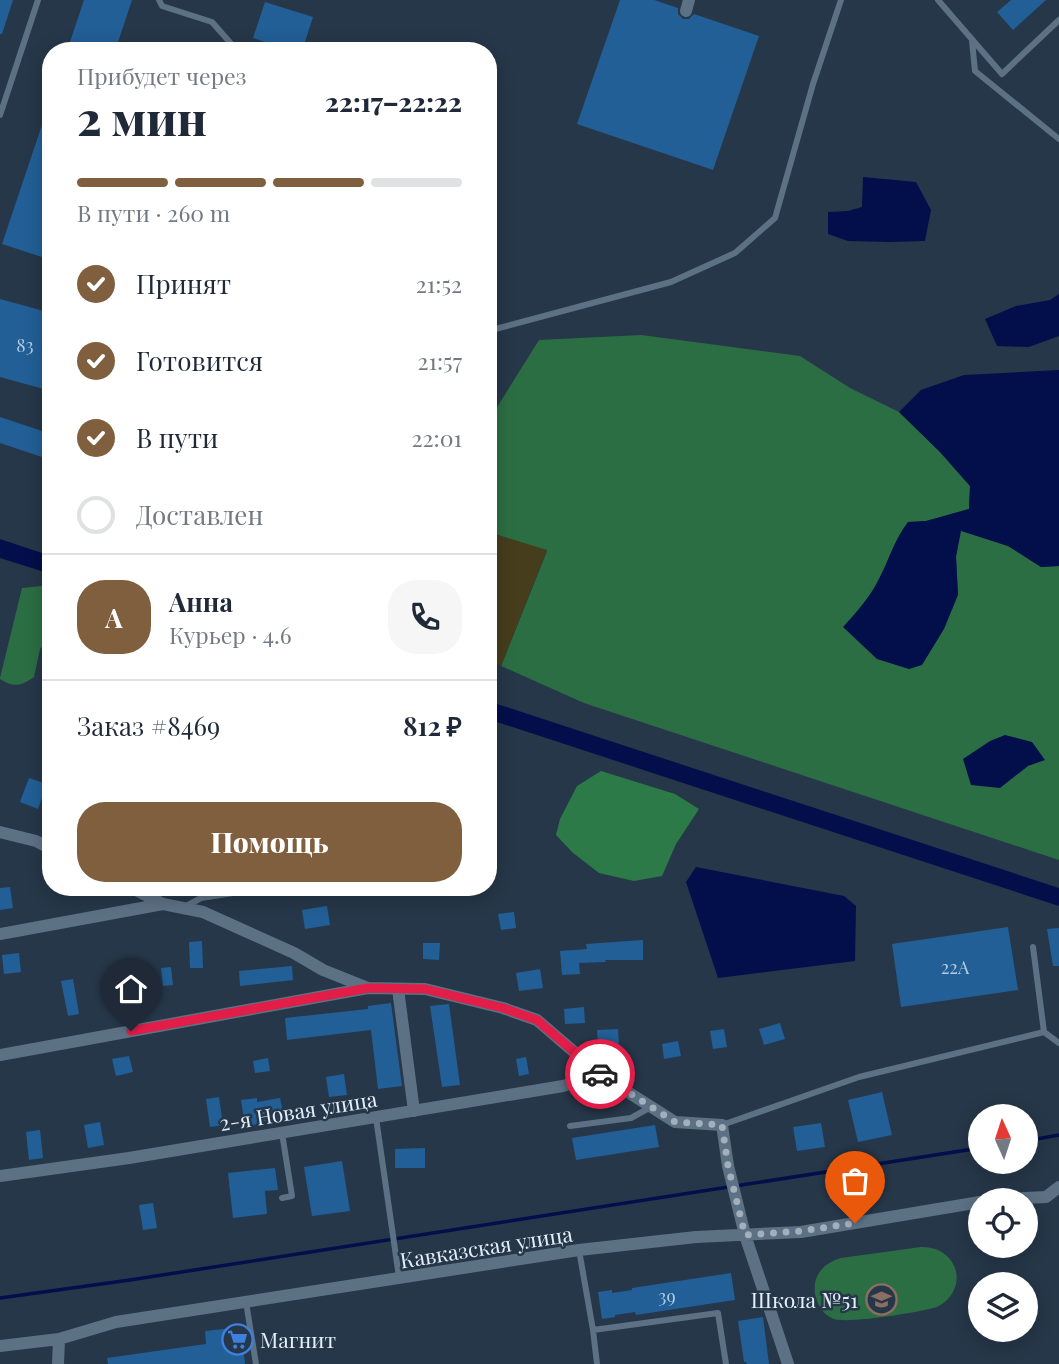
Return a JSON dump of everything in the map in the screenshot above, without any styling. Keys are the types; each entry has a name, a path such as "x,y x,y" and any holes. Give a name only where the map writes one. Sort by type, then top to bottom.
{"street":[{"path":"0,832 42,844"},
{"path":"147,896 163,904 203,912 295,953 323,970 368,988"},
{"path":"0,934 163,904"},
{"path":"0,1055 368,988 425,989 503,1008 537,1020 601,1075 675,1122 722,1125 728,1166 745,1235 788,1364"},
{"path":"398,989 414,1111"},
{"name":"2-я Новая улица","path":"0,1176 129,1158 563,1086 601,1075"},
{"path":"1038,1197 1046,1197 1059,1188"},
{"name":"Кавказская улица","path":"0,1346 59,1339 117,1322 579,1250 696,1237 802,1231 968,1204"},
{"path":"58,1364 59,1339"}],"lane":[{"path":"0,116 38,0"},
{"path":"159,0 162,6 212,22 230,42"},
{"path":"497,329 671,282 735,254 775,218 813,84 841,0"},
{"path":"938,0 1002,74 1059,20"},
{"path":"972,39 975,71 1059,139"},
{"path":"183,908 201,898 214,896"},
{"path":"1033,947 1044,1032 1059,1043"},
{"path":"722,1125 859,1077 1044,1032"},
{"path":"570,1126 631,1118 651,1107"},
{"path":"376,1117 399,1279"},
{"path":"282,1133 292,1196 282,1198"},
{"path":"579,1250 597,1364"},
{"path":"246,1302 256,1364"},
{"path":"593,1330 718,1313 726,1364"}],"green space":[{"path":"641,335 800,356 850,388 899,412 970,486 969,509 926,521 908,522 872,591 844,627 958,595 956,557 960,530 1008,546 1041,567 1059,566 1059,860 584,703 501,666 547,551 497,535 497,407 539,340"},
{"path":"42,586 42,646 34,677 13,685 0,678 22,588"},
{"path":"601,771 675,794 699,809 676,844 662,876 634,881 599,873 572,852 556,835 560,819 577,786"},
{"path":"921,1247 944,1253 956,1270 954,1290 948,1299 937,1307 885,1317 842,1320 828,1316 819,1306 815,1293 816,1279 828,1264 841,1258"}],"sand":[{"path":"497,535 547,550 501,666 497,664"}],"shaded area":[{"path":"863,177 916,182 931,210 925,241 848,241 828,234 828,212 862,207"},
{"path":"1059,294 1059,336 1029,347 997,346 985,319 1016,306 1050,300"},
{"path":"1059,370 1059,566 1041,567 1008,546 961,531 956,557 958,595 944,629 922,665 909,669 877,659 843,627 872,591 908,522 926,521 969,509 970,486 899,412 921,390 964,375"},
{"path":"0,539 42,553 42,571 0,558"},
{"path":"497,704 1059,888 1059,906 497,722"},
{"path":"1005,735 1032,742 1045,760 1028,766 1000,788 971,785 963,759 990,741"},
{"path":"696,867 844,896 856,906 855,961 718,978 686,882"}],"building":[{"path":"0,0 13,0 2,34 0,34"},
{"path":"84,0 132,0 118,42 70,42"},
{"path":"620,0 654,0 678,8 678,14 683,19 689,19 694,14 759,36 713,170 577,124"},
{"path":"1011,0 1046,0 1013,30 997,12"},
{"path":"265,2 313,17 305,42 265,42 253,38"},
{"path":"42,125 42,257 2,244"},
{"path":"0,299 42,311 42,389 0,377"},
{"path":"0,417 42,431 42,457 0,443"},
{"path":"29,778 42,782 42,798 38,809 20,802"},
{"path":"10,887 13,908 0,910 0,888"},
{"path":"327,906 330,925 305,929 302,910"},
{"path":"514,912 516,928 501,930 498,914"},
{"path":"1008,927 1018,990 901,1007 892,944"},
{"path":"1059,928 1059,966 1053,966 1047,929"},
{"path":"643,940 643,960 579,963 580,974 562,975 560,951 587,949 586,944"},
{"path":"202,941 203,968 190,968 189,942"},
{"path":"423,943 440,943 439,960 423,959"},
{"path":"19,953 21,972 4,974 2,955"},
{"path":"292,966 293,980 240,986 239,971"},
{"path":"171,967 173,985 163,986 161,968"},
{"path":"540,969 543,988 519,991 516,973"},
{"path":"73,979 79,1014 68,1016 61,981"},
{"path":"391,1003 402,1086 378,1089 371,1030 287,1040 285,1018 368,1009 368,1006"},
{"path":"449,1004 460,1085 442,1087 430,1006"},
{"path":"584,1007 585,1023 565,1024 564,1009"},
{"path":"780,1023 785,1039 764,1045 759,1029"},
{"path":"618,1029 619,1045 598,1046 597,1030"},
{"path":"724,1029 727,1047 713,1049 710,1031"},
{"path":"678,1041 681,1056 664,1059 662,1044"},
{"path":"129,1056 133,1072 116,1076 112,1059"},
{"path":"526,1057 529,1074 519,1076 516,1059"},
{"path":"268,1058 270,1071 255,1073 253,1061"},
{"path":"344,1074 347,1095 329,1097 326,1077"},
{"path":"882,1092 892,1135 858,1142 848,1100"},
{"path":"219,1097 223,1125 210,1127 206,1099"},
{"path":"257,1098 257,1102 280,1098 284,1117 245,1126 241,1100"},
{"path":"100,1122 104,1145 88,1148 84,1125"},
{"path":"821,1123 825,1147 797,1151 793,1127"},
{"path":"655,1125 659,1147 576,1160 572,1138"},
{"path":"40,1130 43,1158 29,1160 26,1132"},
{"path":"425,1148 425,1168 395,1168 395,1149"},
{"path":"342,1161 350,1211 312,1216 304,1167"},
{"path":"275,1168 278,1190 265,1191 267,1214 233,1218 228,1173"},
{"path":"153,1203 157,1228 143,1230 139,1205"},
{"path":"731,1273 735,1300 636,1315 635,1312 602,1319 598,1292 612,1290 612,1293"},
{"path":"763,1317 769,1364 747,1364 744,1362 738,1321"},
{"path":"241,1327 245,1364 108,1364 107,1358 206,1344 205,1331"}],"waterway":[{"path":"1038,1139 1059,1135"},
{"path":"0,1298 968,1150"}],"way so far":[{"path":"600,1074 675,1122 722,1125 728,1166 745,1235 802,1231 855,1223"}],"place":[{"name":"Школа №51","path":"881,1299"},
{"name":"Магнит","path":"237,1339"}],"route":[{"path":"131,1031 368,988 425,989 503,1008 537,1020 600,1074"}]}
